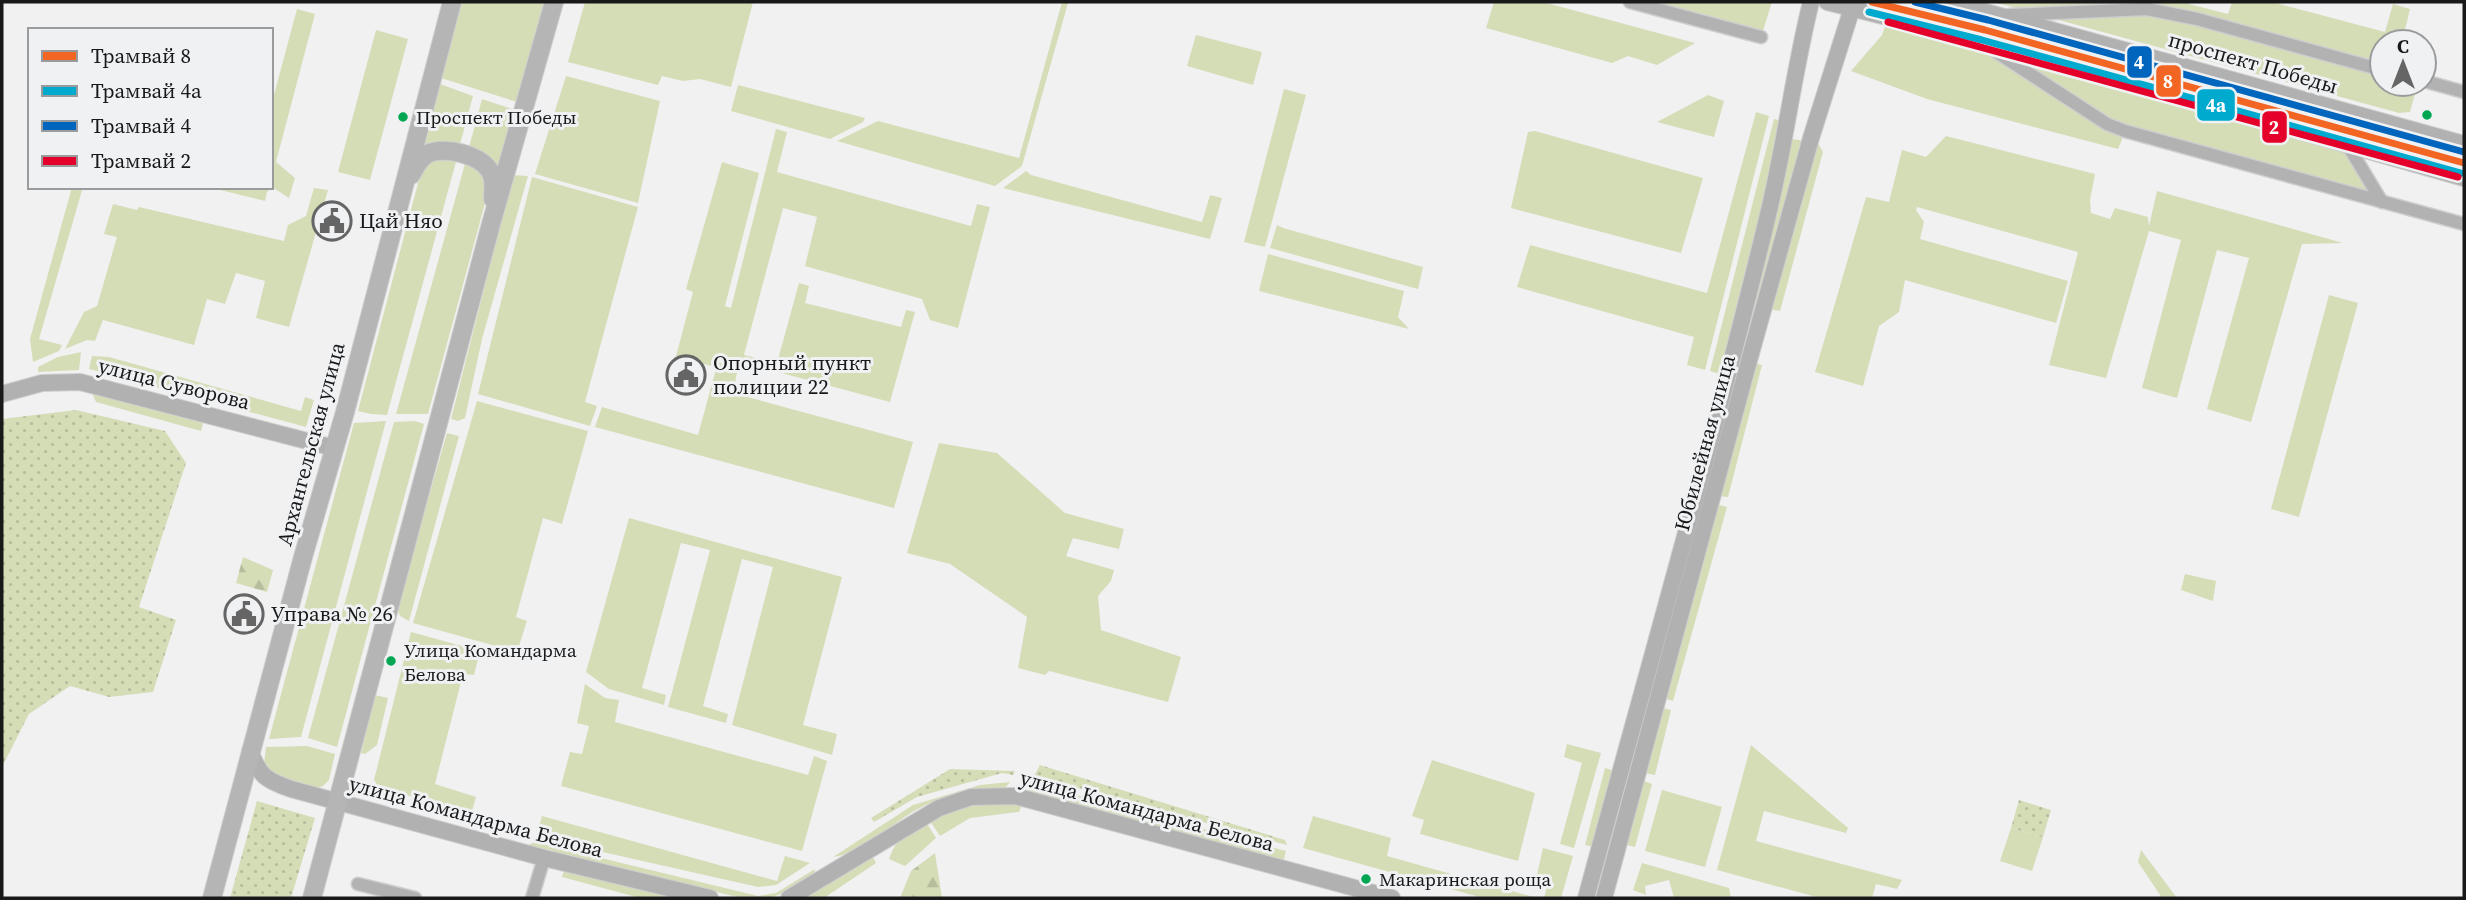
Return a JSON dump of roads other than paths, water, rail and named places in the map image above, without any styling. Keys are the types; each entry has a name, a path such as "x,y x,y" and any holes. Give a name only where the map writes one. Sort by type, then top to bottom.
{"main road":[{"name":"Архангельская улица","path":"212,898 452,2"},
{"path":"312,898 491,224 554,2"},
{"name":"Юбилейная улица","path":"1604,898 1657,702 1742,355 1799,49 1811,2"},
{"path":"1827,2 1853,5 2464,178"},
{"name":"проспект Победы","path":"1950,2 2464,144"},
{"name":"Юбилейная улица","path":"1586,898 1640,698 1742,355 1853,5"},
{"path":"1785,131 1811,138"},
{"path":"401,192 418,161 427,154 449,150 477,159 491,172 494,183 491,224"},
{"name":"улица Суворова","path":"2,394 42,383 80,383 334,448"},
{"path":"1640,698 1657,702"},
{"name":"улица Командарма Белова","path":"250,751 262,776 271,782 544,858 710,898"},
{"name":"улица Командарма Белова","path":"789,898 939,808 971,797 993,795 1015,796 1392,898"}],"street":[{"path":"1630,2 1762,37"},
{"path":"2002,16 2147,9 2197,19 2368,66"},
{"path":"1978,40 2107,124 2125,131 2464,224"},
{"path":"2438,85 2464,92"},
{"path":"2347,144 2382,202"},
{"path":"533,898 544,858"},
{"path":"358,884 415,898"}],"tram line":[{"name":"8","path":"1872,2 1985,30 2464,163"},
{"name":"4","path":"1915,2 2464,152"},
{"name":"4а","path":"1869,12 1982,40 2461,173"},
{"name":"2","path":"1888,22 2458,177"}],"place":[{"name":"Проспект Победы","path":"403,117"},
{"name":"Цай Няо","path":"332,221"},
{"name":"Опорный пункт полиции 22","path":"686,375"},
{"name":"Управа № 26","path":"244,614"},
{"name":"Улица Командарма Белова","path":"391,661"},
{"name":"Макаринская роща","path":"1366,879"}]}
